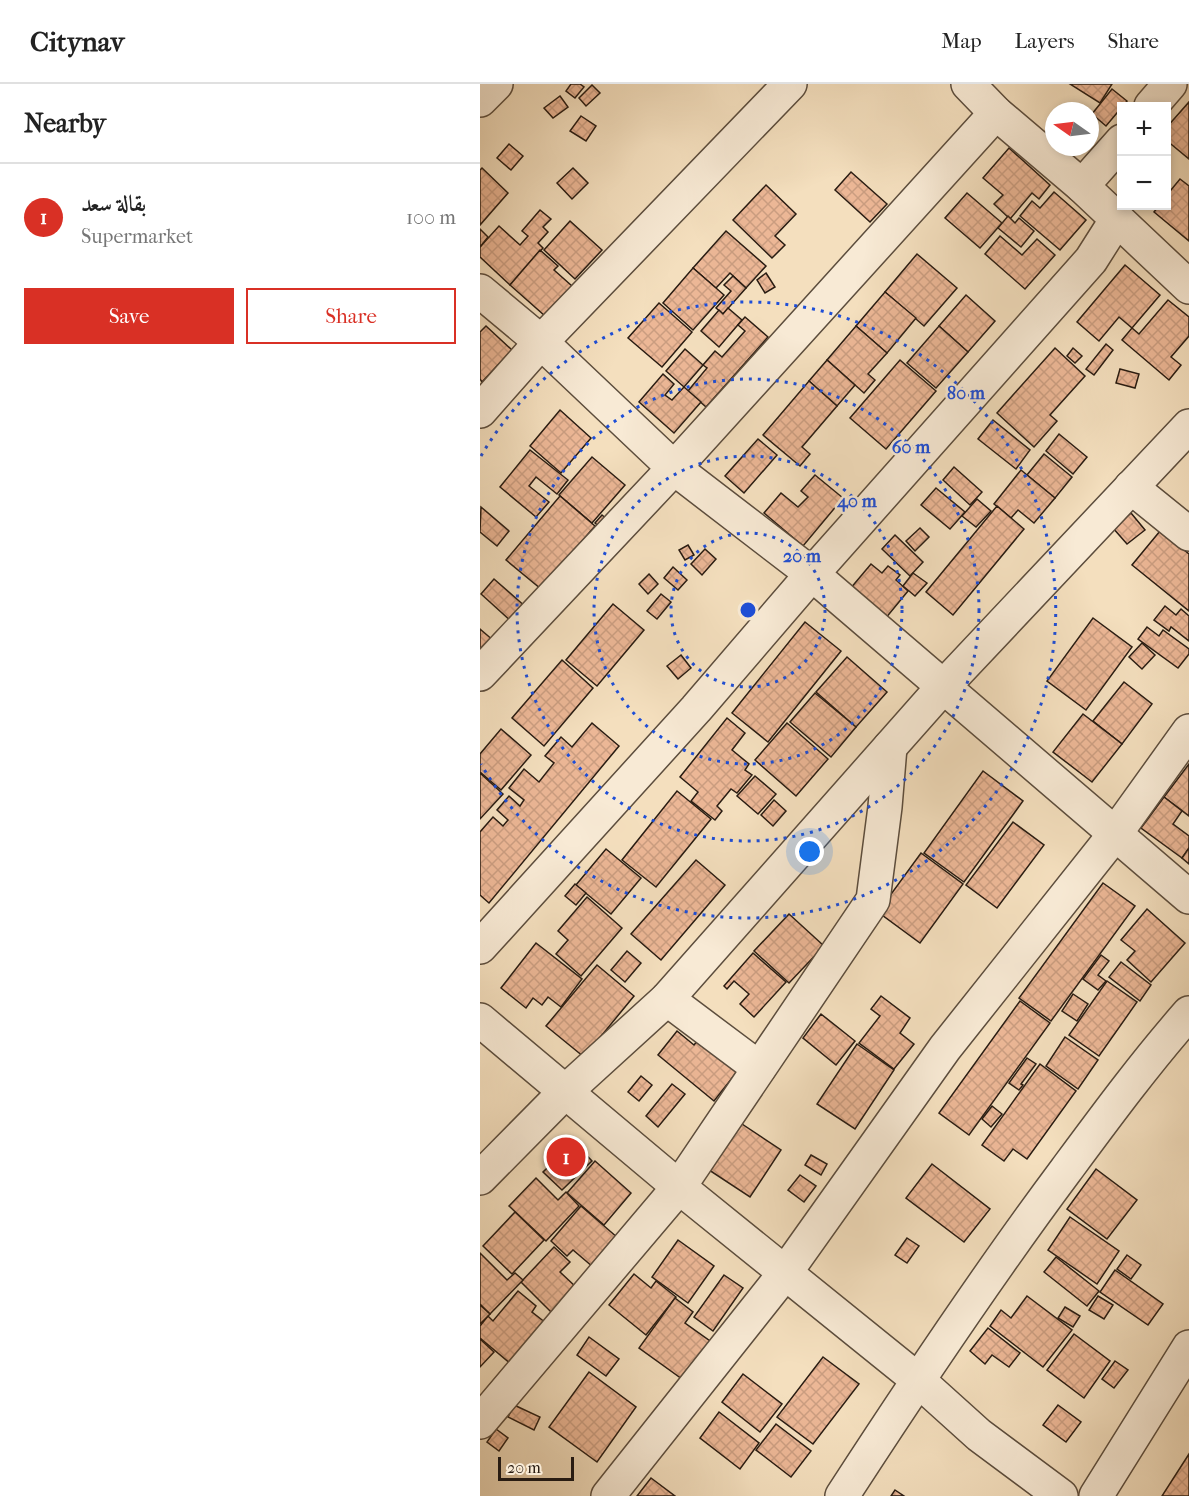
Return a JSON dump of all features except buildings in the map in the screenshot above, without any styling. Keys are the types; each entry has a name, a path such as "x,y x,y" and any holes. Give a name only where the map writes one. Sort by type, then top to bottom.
{"street":[{"path":"480,100 496,84"},
{"path":"480,411 541,342 790,84"},
{"path":"968,84 996,113 1082,186 1189,287"},
{"path":"1154,102 1170,84"},
{"path":"480,674 674,468 996,113"},
{"path":"1082,186 1117,147"},
{"path":"480,947 696,710 812,574 1091,260 1118,219"},
{"path":"480,291 541,342 674,468 812,574 1189,897"},
{"path":"480,1178 566,1091 667,999 943,687 1189,426"},
{"path":"1131,487 1189,534"},
{"path":"608,1496 785,1273 945,1048 1115,834 1189,731"},
{"path":"480,1422 679,1187 873,900 890,747"},
{"path":"667,999 759,1068"},
{"path":"842,1496 918,1380 1018,1235 1143,1066 1189,1013"},
{"path":"480,1020 679,1187 918,1380 979,1435 1061,1496"},
{"path":"1096,1496 1189,1347"}],"place":[{"name":"بقالة سعد","path":"566,1157"}]}
